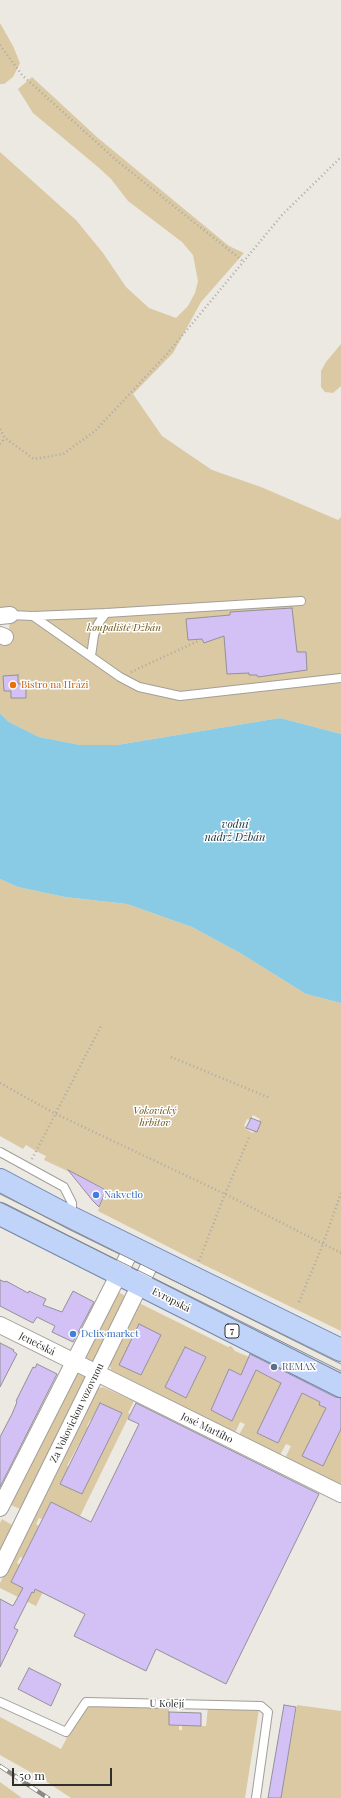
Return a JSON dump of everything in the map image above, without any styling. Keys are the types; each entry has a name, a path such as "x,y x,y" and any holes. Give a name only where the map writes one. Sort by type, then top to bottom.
{"main road":[{"path":"0,1180 132,1248 341,1350"},
{"name":"Evropská","path":"0,1214 341,1386"}],"street":[{"path":"23,1523 0,1510 132,1248"},
{"name":"Za Vokovickou vozovnou","path":"0,1568 154,1258"},
{"name":"Jenečská","path":"0,1325 74,1363"},
{"name":"José Martího","path":"74,1363 341,1494"}],"lane":[{"path":"5,615 33,616 106,613 300,602"},
{"path":"92,656 94,635 98,624 106,613"},
{"path":"33,616 120,677 138,686 180,696 341,678"},
{"path":"0,1152 64,1186 72,1202 72,1218"},
{"name":"U Kolejí","path":"0,1702 66,1732 86,1702 261,1706 268,1712 256,1798"}],"path":[{"path":"0,45 22,75 116,160 244,262"},
{"path":"0,429 5,438 34,459 63,454 95,431 167,354 282,215 341,157"},
{"path":"0,444 5,438"},
{"path":"120,677 198,641"},
{"path":"28,1167 102,1024"},
{"path":"171,1057 270,1098"},
{"path":"0,1083 56,1114 225,1194 341,1253"},
{"path":"197,1265 250,1135"},
{"path":"299,1302 323,1244 341,1193"}],"green space":[{"path":"0,23 13,46 20,63 13,77 4,84 0,84"},
{"name":"koupaliště Džbán","path":"32,77 98,138 229,246 244,253 201,302 173,353 133,394 162,436 212,470 261,487 338,520 341,517 341,734 280,718 117,745 80,745 39,737 9,722 0,713 0,646 9,629 10,620 0,612 0,152 76,220 103,253 126,287 149,308 176,318 188,306 195,293 198,281 193,255 182,242 128,201 111,179 33,113 18,89"},
{"path":"341,344 341,386 333,393 325,392 321,387 321,371 326,362"},
{"name":"Vokovický hřbitov","path":"0,879 18,887 65,897 127,904 192,927 240,953 306,994 341,1003 341,1331 202,1264 98,1211 106,1189 44,1160 46,1156 26,1145 23,1149 0,1136","holes":["253,1115 260,1119 259,1121 261,1122 257,1132 254,1131 253,1133 244,1126 247,1119 250,1120"]},
{"path":"118,1292 129,1298 94,1364 82,1358"},
{"path":"139,1303 228,1347 231,1346 235,1351 249,1357 247,1366 320,1402 319,1405 341,1415 341,1424 322,1415 303,1455 323,1466 329,1450 341,1429 341,1485 285,1458 291,1446 286,1444 280,1455 239,1435 245,1424 240,1422 235,1433 111,1370 109,1362","holes":["185,1347 206,1357 197,1376 195,1375 193,1378 195,1380 186,1398 165,1387","150,1357 141,1375 119,1365","229,1369 251,1380 232,1421 211,1410","277,1392 297,1402 278,1443 257,1433"]},
{"path":"76,1371 87,1376 20,1509 9,1504"},
{"path":"103,1387 134,1401 128,1413 130,1414 36,1606 0,1588 0,1583 97,1389","holes":["100,1403 122,1414 82,1494 60,1484 69,1466 67,1466","51,1502 42,1576 34,1593 11,1582 20,1565 17,1563 20,1557 23,1558 39,1526 36,1524 39,1518 42,1519"]},
{"path":"2,1519 12,1525 0,1549 0,1523"},
{"path":"85,1703 169,1705 169,1725 179,1726 179,1730 182,1730 182,1726 206,1726 208,1707 259,1709 245,1798 71,1798 41,1778 0,1755 0,1717 61,1749"},
{"path":"297,1705 341,1711 341,1798 281,1798"},
{"path":"0,1782 22,1798 0,1798"}],"water":[{"name":"vodní nádrž Džbán","path":"0,713 9,722 39,737 80,745 117,745 280,718 341,734 341,1003 306,994 240,953 192,927 127,904 65,897 18,887 0,879"}],"building":[{"path":"292,608 297,652 306,652 307,670 258,677 257,675 249,675 249,673 227,674 224,636 204,643 202,639 188,640 186,619 230,615 230,612"},
{"path":"18,675 18,684 26,684 26,698 11,698 11,691 4,691 3,676"},
{"path":"251,1118 261,1122 257,1132 246,1128"},
{"name":"Nakvetlo","path":"68,1170 106,1190 99,1207 93,1201"},
{"path":"0,1280 6,1281 28,1293 29,1291 46,1299 43,1305 62,1312 73,1291 94,1302 73,1342 52,1332 55,1326 37,1317 33,1323 0,1306"},
{"path":"139,1324 161,1335 141,1375 119,1365"},
{"path":"0,1343 14,1350 13,1351 17,1354 0,1387"},
{"path":"185,1347 206,1357 186,1398 165,1387"},
{"path":"250,1354 335,1397 341,1398 341,1429 323,1466 302,1456 326,1408 319,1405 320,1402 302,1393 278,1443 257,1433 281,1383 256,1370 232,1421 211,1410 229,1369 241,1375"},
{"path":"37,1364 57,1374 0,1487 0,1437 33,1367 35,1368"},
{"path":"100,1403 122,1413 82,1494 60,1484"},
{"path":"136,1403 319,1494 226,1684 156,1649 146,1671 74,1636 85,1614 35,1589 34,1593 32,1592 14,1628 18,1630 0,1667 0,1599 13,1606 23,1588 11,1582 51,1502 91,1522 139,1424 128,1419"},
{"path":"29,1668 61,1684 51,1706 18,1689"},
{"path":"284,1705 296,1707 281,1798 268,1798"},
{"path":"169,1712 201,1713 201,1726 169,1725"}],"tram line":[{"path":"0,1194 341,1364"},
{"path":"0,1202 341,1371"}],"railway":[{"path":"0,1766 48,1798"}],"place":[{"name":"Bistro na Hrázi","path":"13,685"},
{"name":"Nakvetlo","path":"96,1195"},
{"name":"Delix market","path":"73,1334"},
{"name":"REMAX","path":"274,1367"}]}
